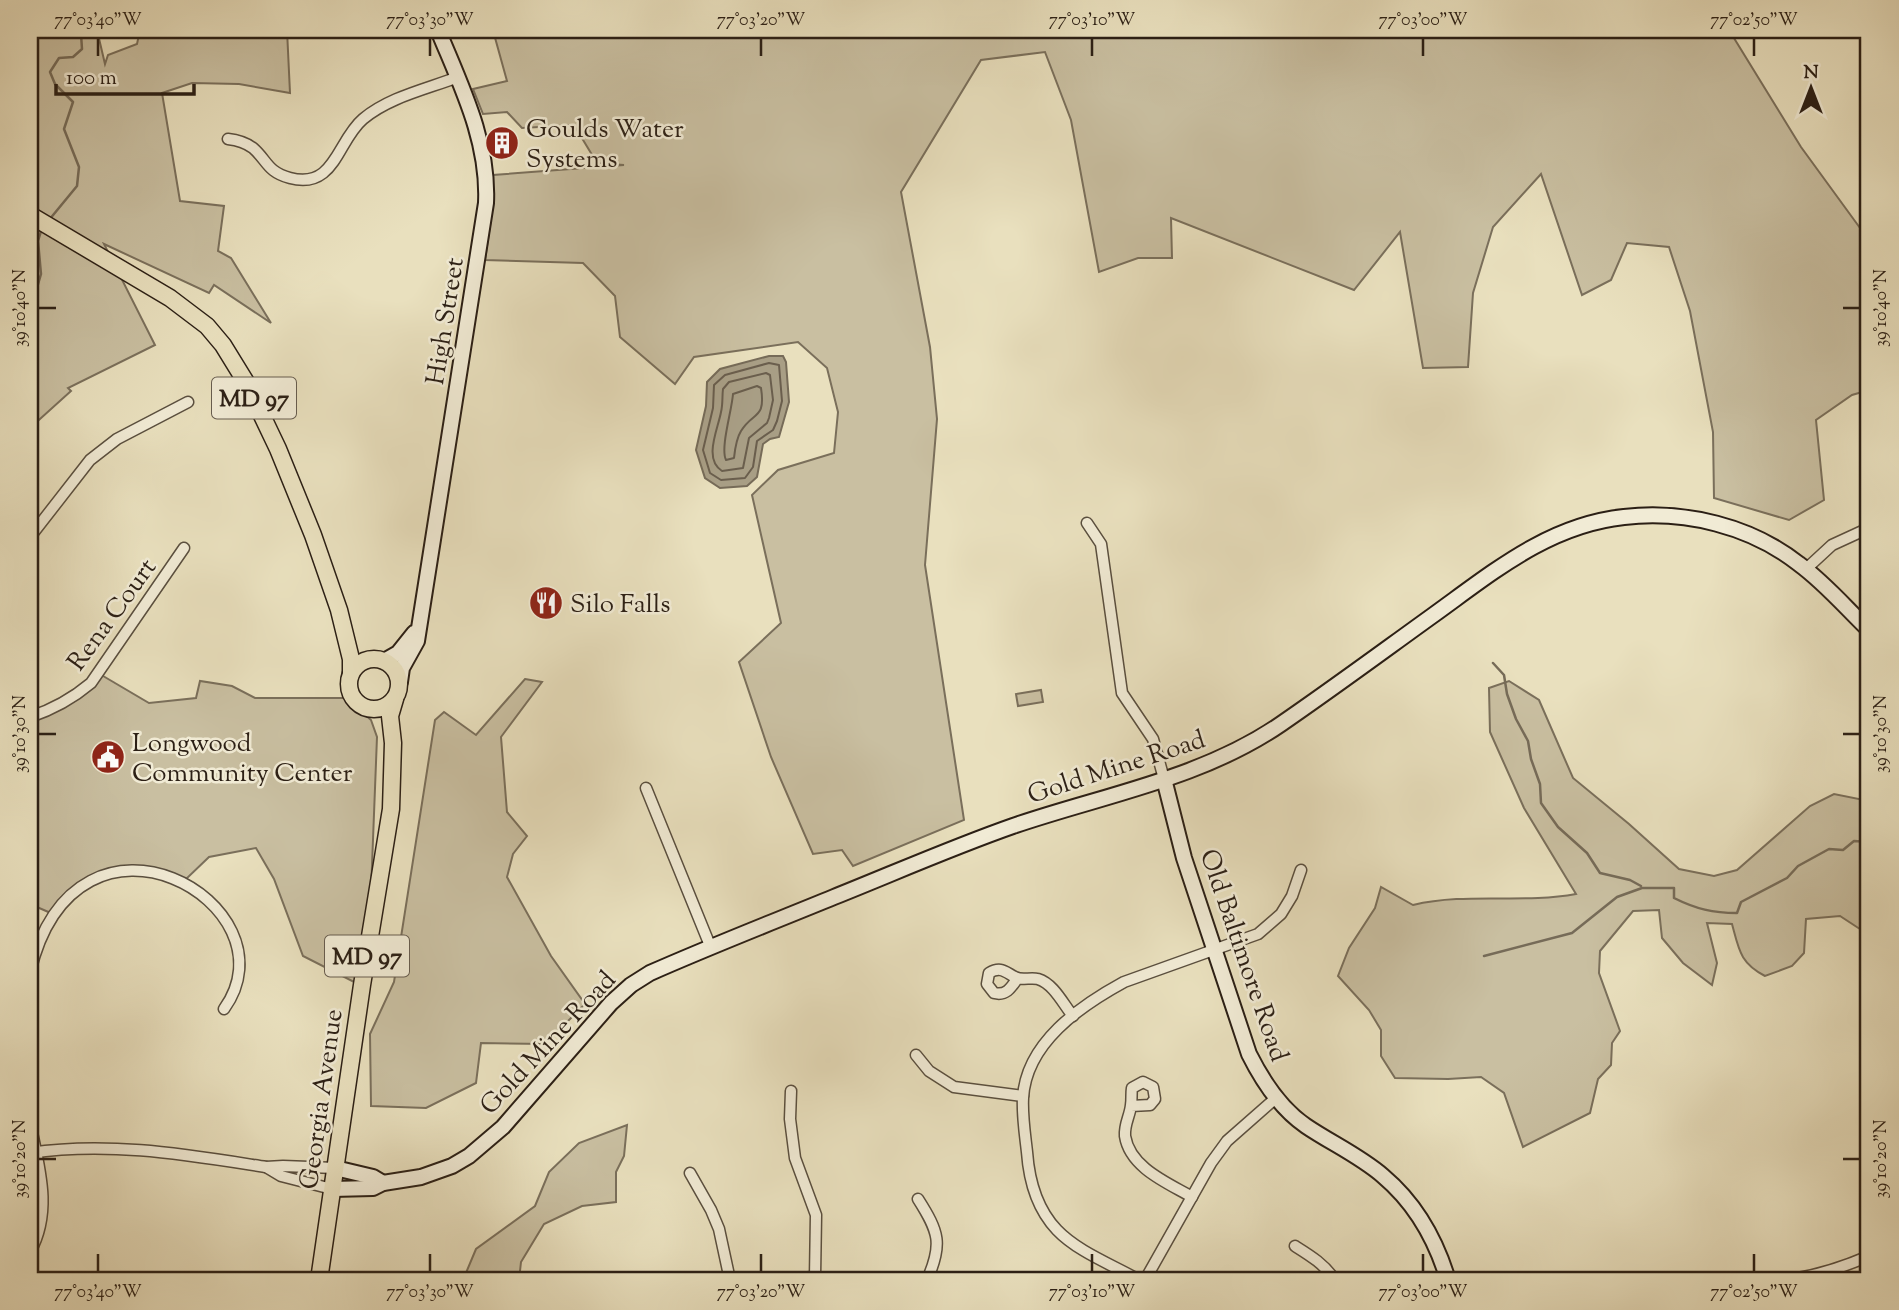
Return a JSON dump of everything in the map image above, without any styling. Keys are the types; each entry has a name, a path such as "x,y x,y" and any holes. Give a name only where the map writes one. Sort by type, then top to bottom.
{"main road":[{"name":"MD 97","path":"30,215 189,311 207,326 223,345 247,384 278,449 313,535 351,659 351,695 360,706 374,710"},
{"name":"MD 97","path":"338,610 356,645 395,669 400,682 395,699"},
{"path":"351,673 362,662 377,660"},
{"path":"374,710 395,699"},
{"name":"Georgia Avenue","path":"319,1280 391,809 393,759 390,716 395,699"},
{"name":"Georgia Avenue","path":"374,710 393,759"}],"street":[{"name":"High Street","path":"400,682 402,667 417,641 486,203 484,154 438,30"},
{"path":"228,139 243,142 254,149 266,165 276,172 289,178 312,180 323,174 362,119 391,102 458,78"},
{"path":"30,537 90,460 117,439 188,402"},
{"name":"Gold Mine Road","path":"265,1167 281,1176 332,1189 373,1188 383,1183 428,1175 452,1166 479,1149 503,1127 621,994 650,973 1001,830 1215,762 1263,736 1518,555 1563,531 1624,517 1687,518 1720,525 1781,551 1806,569 1869,630"},
{"path":"1087,523 1101,544 1122,693 1153,738 1164,779"},
{"path":"1806,569 1832,545 1869,528"},
{"name":"Rena Court","path":"30,717 52,710 74,698 91,682 184,548"},
{"name":"High Street","path":"377,660 398,653 419,626"},
{"name":"Old Baltimore Road","path":"1164,779 1184,858 1214,950 1249,1054 1266,1085 1303,1124 1384,1176 1409,1203 1427,1230 1448,1280"},
{"path":"646,788 711,948"},
{"path":"1139,1280 1074,1244 1057,1230 1044,1213 1034,1194 1029,1175 1023,1096 1028,1073 1051,1035 1105,992 1125,982 1258,934 1281,914 1292,896 1301,870"},
{"path":"30,972 39,938 53,914 68,896 93,879 117,872 144,871 172,876 193,887 209,900 227,923 237,951 239,970 234,989 224,1009"},
{"path":"1017,979 1038,979 1053,989 1073,1016"},
{"path":"916,1055 929,1070 954,1087 1023,1096"},
{"path":"791,1091 790,1119 794,1158 816,1215 815,1278"},
{"path":"1145,1280 1227,1140 1277,1097"},
{"path":"1131,1106 1125,1122 1125,1138 1133,1155 1147,1171 1192,1197"},
{"path":"30,1123 33,1152 43,1187 44,1206 30,1252"},
{"name":"Gold Mine Road","path":"33,1152 97,1148 156,1150 265,1167 335,1168 373,1177 383,1183"},
{"path":"690,1173 712,1210 730,1280"},
{"path":"918,1199 936,1231 936,1259 927,1280"},
{"path":"1295,1246 1328,1270 1335,1280"},
{"path":"1783,1280 1805,1278 1869,1256"},
{"path":"765,1280 832,1280"}],"shaded area":[{"path":"30,30 97,30 105,64 108,55 137,44 140,30 287,30 290,93 239,84 192,83 162,93 180,201 224,206 218,251 231,258 271,323 214,285 209,293 104,244 155,345 68,388 71,391 30,428"},
{"path":"498,30 1729,30 1801,147 1860,228 1869,222 1869,390 1852,395 1816,420 1824,500 1789,520 1714,498 1713,432 1690,311 1669,247 1627,243 1611,280 1582,295 1541,174 1493,227 1473,293 1468,367 1423,368 1400,232 1354,290 1171,218 1172,258 1138,258 1099,272 1071,120 1045,52 981,60 901,192 930,347 937,419 925,565 964,820 853,866 842,850 813,854 771,757 739,662 781,623 752,495 778,470 834,453 838,412 827,368 798,342 694,357 675,384 620,337 615,296 583,263 485,260 491,219 493,175 624,165 597,163 574,125 522,128 507,112 483,114 473,89 507,81 494,34"},
{"path":"98,673 149,703 196,698 200,681 232,686 255,698 346,698 371,720 377,737 371,891 356,983 303,956 274,879 256,848 209,857 183,882 144,871 93,879 53,914 30,904 30,717 52,710"},
{"path":"525,679 542,682 501,737 507,812 527,836 513,854 507,877 551,956 585,1004 545,1044 481,1043 476,1083 426,1108 371,1106 370,1034 394,982 435,720 444,712 476,735"},
{"path":"1509,681 1539,700 1573,778 1679,869 1714,876 1737,870 1810,806 1834,794 1869,801 1869,935 1840,916 1806,919 1804,953 1792,966 1765,976 1745,961 1732,924 1707,923 1717,963 1712,985 1683,963 1662,938 1659,910 1633,911 1600,951 1599,973 1620,1031 1612,1043 1611,1065 1598,1079 1590,1113 1523,1147 1504,1093 1481,1077 1395,1078 1381,1056 1381,1030 1369,1010 1338,976 1349,948 1375,908 1381,887 1413,905 1454,899 1535,898 1576,894 1524,808 1490,732 1489,688"},
{"path":"1041,690 1043,702 1018,706 1016,694"},
{"path":"627,1125 624,1156 616,1172 616,1202 582,1206 544,1224 521,1262 519,1280 463,1280 476,1249 535,1206 549,1172 579,1143"}],"water":[{"path":"769,356 783,356 786,362 789,402 779,437 763,444 757,477 747,486 720,488 705,478 696,450 706,406 707,382 720,369"}],"waterway":[{"path":"49,220 77,186 79,167 64,129 73,102 55,84 50,72 59,58 73,57 82,49 81,34 75,30"},
{"path":"30,312 41,274 38,241 42,228"},
{"path":"1493,663 1504,675 1507,694 1516,719 1528,741 1540,784 1541,803 1558,827 1587,853 1600,873 1630,880 1641,886"},
{"path":"1484,956 1572,933 1617,897 1642,888 1674,888 1674,898 1690,905 1712,911 1737,913 1741,902 1787,878 1798,866 1829,849 1843,850 1854,841 1869,842"}],"place":[{"name":"Goulds Water Systems","path":"502,143"},
{"name":"Silo Falls","path":"546,603"},
{"name":"Longwood Community Center","path":"108,757"}]}
